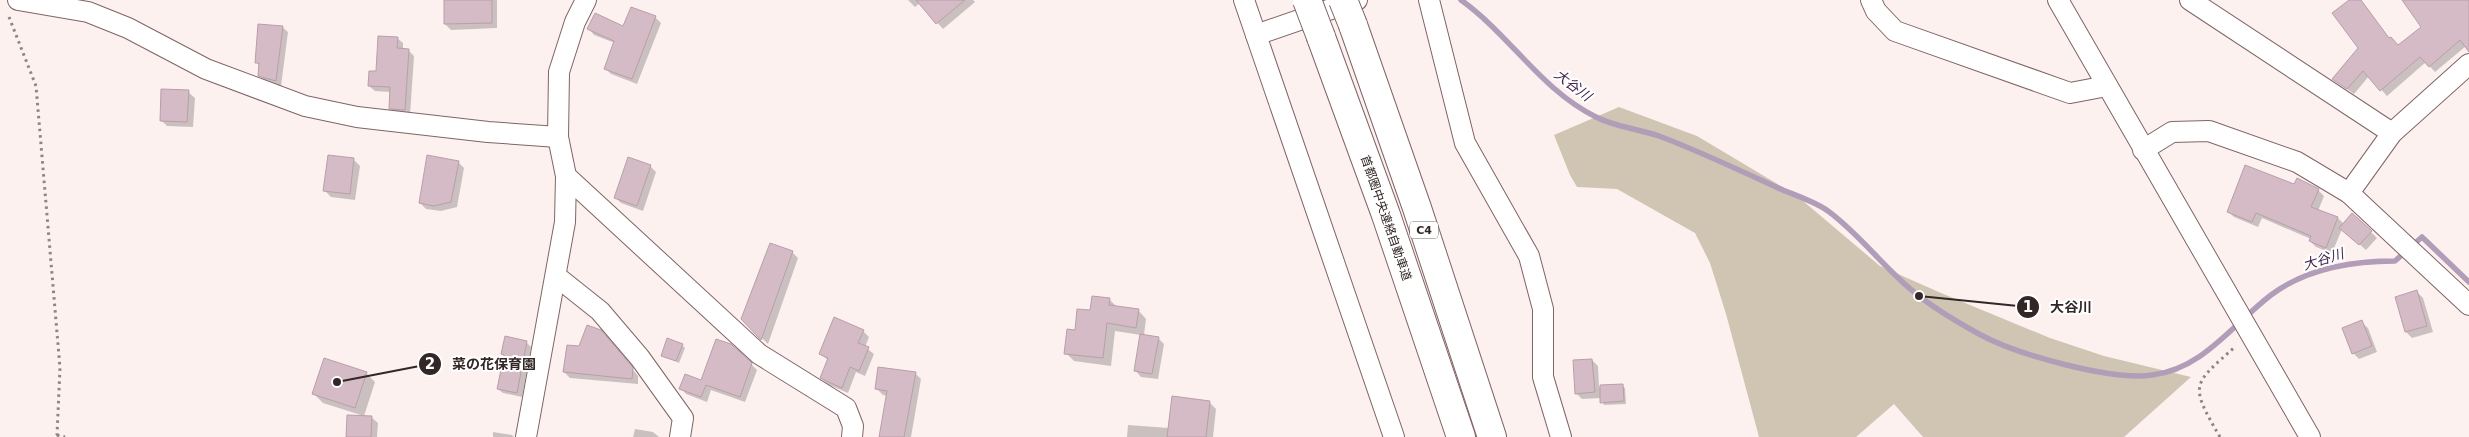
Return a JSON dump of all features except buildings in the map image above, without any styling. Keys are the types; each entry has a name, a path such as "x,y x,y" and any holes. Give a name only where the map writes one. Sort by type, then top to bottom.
{"highway":[{"name":"首都圏中央連絡自動車道","path":"1307,0 1386,216 1461,437"},
{"name":"C4","path":"1351,8 1492,437"}],"street":[{"path":"526,437 565,222 566,176 558,137 559,72 575,22 586,0"},
{"path":"1244,0 1394,437"},
{"path":"1429,0 1465,143 1529,256 1543,309 1544,377 1561,437"},
{"path":"1871,0 1876,11 1896,31 2070,93 2107,86"},
{"path":"2058,0 2310,437"},
{"path":"2190,0 2392,133"},
{"path":"12,4 88,12 128,28 206,70 305,106 357,116 488,132 558,137"},
{"path":"1256,35 1351,8"},
{"path":"2349,193 2392,133 2469,64"},
{"path":"2143,150 2172,132 2209,130 2297,162 2349,193 2469,305"},
{"path":"566,176 759,354 846,408 853,426 852,437"},
{"path":"556,276 600,311 640,358 683,418 680,437"}],"path":[{"path":"12,4 36,86 60,368 56,436 64,437"},
{"path":"2220,437 2203,408 2198,387 2204,375 2250,334"}],"shaded area":[{"path":"1619,107 1697,136 1796,195 1880,266 2050,338 2104,356 2191,377 2124,437 1923,437 1894,404 1856,437 1759,437 1726,314 1710,263 1695,233 1617,189 1577,187 1570,175 1554,135"}],"waterway":[{"name":"大谷川","path":"1461,0 1479,14 1542,77 1576,106 1596,117 1619,126 1659,136 1689,148 1817,204 1851,231 1907,286 1956,321 1995,342 2015,350 2064,364 2089,370 2134,376 2170,371 2202,355 2271,295 2300,278 2315,272 2346,265 2395,261 2422,237 2469,282"}],"place":[{"name":"大谷川","path":"1919,296"},
{"name":"菜の花保育園","path":"337,382"}]}
